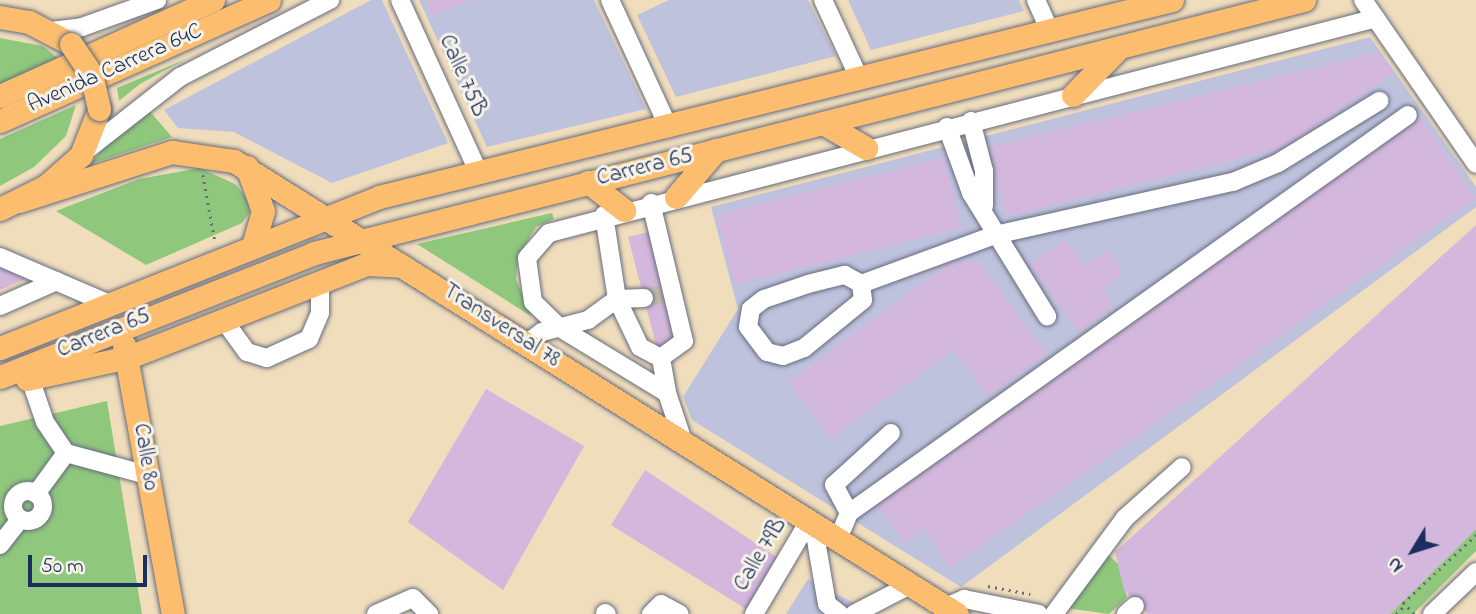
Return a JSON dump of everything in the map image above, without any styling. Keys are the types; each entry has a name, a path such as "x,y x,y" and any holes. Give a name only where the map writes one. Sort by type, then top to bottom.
{"main road":[{"name":"Avenida Carrera 64C","path":"0,96 214,0"},
{"name":"Avenida Carrera 64C","path":"0,121 269,0"},
{"name":"Carrera 65","path":"0,348 254,242 326,215 479,173 669,128 1172,0"},
{"name":"Carrera 65","path":"0,377 278,265 588,182 1116,51 1304,0"},
{"path":"0,17 51,31 71,44 91,74 99,109 81,155 9,205"},
{"path":"1073,95 1116,51"},
{"path":"823,124 866,148"},
{"path":"676,197 716,150"},
{"name":"Transversal 78","path":"9,205 173,152 208,153 247,167 951,611"},
{"path":"247,167 264,211 254,242"},
{"path":"588,182 614,213"},
{"path":"0,387 129,357 264,303 377,262 409,267"},
{"path":"264,303 278,265"},
{"name":"Calle 80","path":"107,303 129,357 147,475 173,614"}],"street":[{"path":"51,31 157,0"},
{"path":"81,155 127,112 180,77 330,0"},
{"name":"Calle 75B","path":"400,0 479,173"},
{"path":"823,0 860,80"},
{"path":"1036,0 1051,32"},
{"path":"1363,0 1476,164"},
{"path":"613,1 669,128"},
{"path":"667,393 559,328 527,291 527,258 549,233 651,203 1376,18"},
{"path":"861,284 863,300 804,348 783,356 767,352 748,327 751,309 764,299 845,275 861,284 995,235 1233,182 1278,163 1379,102"},
{"path":"838,539 849,513 1408,115"},
{"path":"971,121 985,180 984,206 995,235 1047,316"},
{"path":"947,127 971,193 984,206"},
{"path":"651,203 670,293 684,341 661,358"},
{"path":"614,213 617,299 640,347 661,358"},
{"path":"0,257 107,303"},
{"path":"0,306 57,281"},
{"path":"223,320 247,352 267,358 309,339 320,313 320,282"},
{"path":"526,344 559,328 588,320 617,299 644,298"},
{"path":"661,358 667,393 683,441"},
{"path":"30,379 45,422 66,453 147,475"},
{"path":"849,513 834,485 891,433"},
{"path":"0,545 20,519 16,498 36,494 66,453"},
{"path":"1054,614 1125,517 1182,467"},
{"path":"811,522 827,604 836,613"},
{"name":"Calle 79B","path":"754,614 811,522"},
{"path":"1432,614 1476,572"},
{"path":"854,614 910,585"},
{"path":"376,614 413,598 429,614"},
{"path":"951,611 964,599 1039,614"},
{"path":"651,614 661,604 680,614"}],"path":[{"path":"201,165 215,240"},
{"path":"1396,614 1476,535"},
{"path":"1405,605 1414,614"}],"shaded area":[{"path":"371,0 382,0 448,143 332,183 234,132 178,128 164,110"},
{"path":"419,0 594,0 646,109 487,147"},
{"path":"669,0 808,0 836,56 676,97 637,15"},
{"path":"848,0 1019,0 1024,11 871,50"},
{"path":"1370,37 1476,187 1476,207 961,587 692,420 683,397 738,309 711,207"},
{"path":"808,579 875,614 786,614"}],"green space":[{"path":"0,38 43,46 61,61 0,88"},
{"path":"186,59 140,84 119,101 117,88"},
{"path":"76,105 66,136 34,167 0,186 0,139"},
{"path":"147,108 172,137 90,164 112,138"},
{"path":"200,168 235,184 249,200 249,213 242,223 146,265 56,211 139,179"},
{"path":"552,213 554,219 536,227 518,256 516,279 531,316 417,244"},
{"path":"107,401 142,614 0,614 0,426"},
{"path":"1476,529 1476,551 1413,614 1390,614"},
{"path":"1107,553 1118,564 1127,597 1109,614 1066,608"}],"building":[{"path":"434,0 471,0 432,16 426,3"},
{"path":"1380,52 1394,73 1283,148 1006,217 988,147"},
{"path":"1420,118 1476,198 951,567 924,529 905,543 876,502"},
{"path":"944,158 962,228 735,285 717,215"},
{"path":"1476,225 1476,529 1390,614 1148,614 1124,590 1115,552"},
{"path":"649,232 678,347 658,352 628,237"},
{"path":"1065,239 1085,266 1107,250 1124,273 1102,289 1114,306 1079,332 1030,265"},
{"path":"977,259 1047,354 988,396 954,350 831,438 789,382 946,266"},
{"path":"0,265 30,277 0,290"},
{"path":"486,389 584,446 503,590 408,522"},
{"path":"645,470 778,558 751,612 611,525"}],"tunnel":[{"path":"644,298 665,294"}]}
